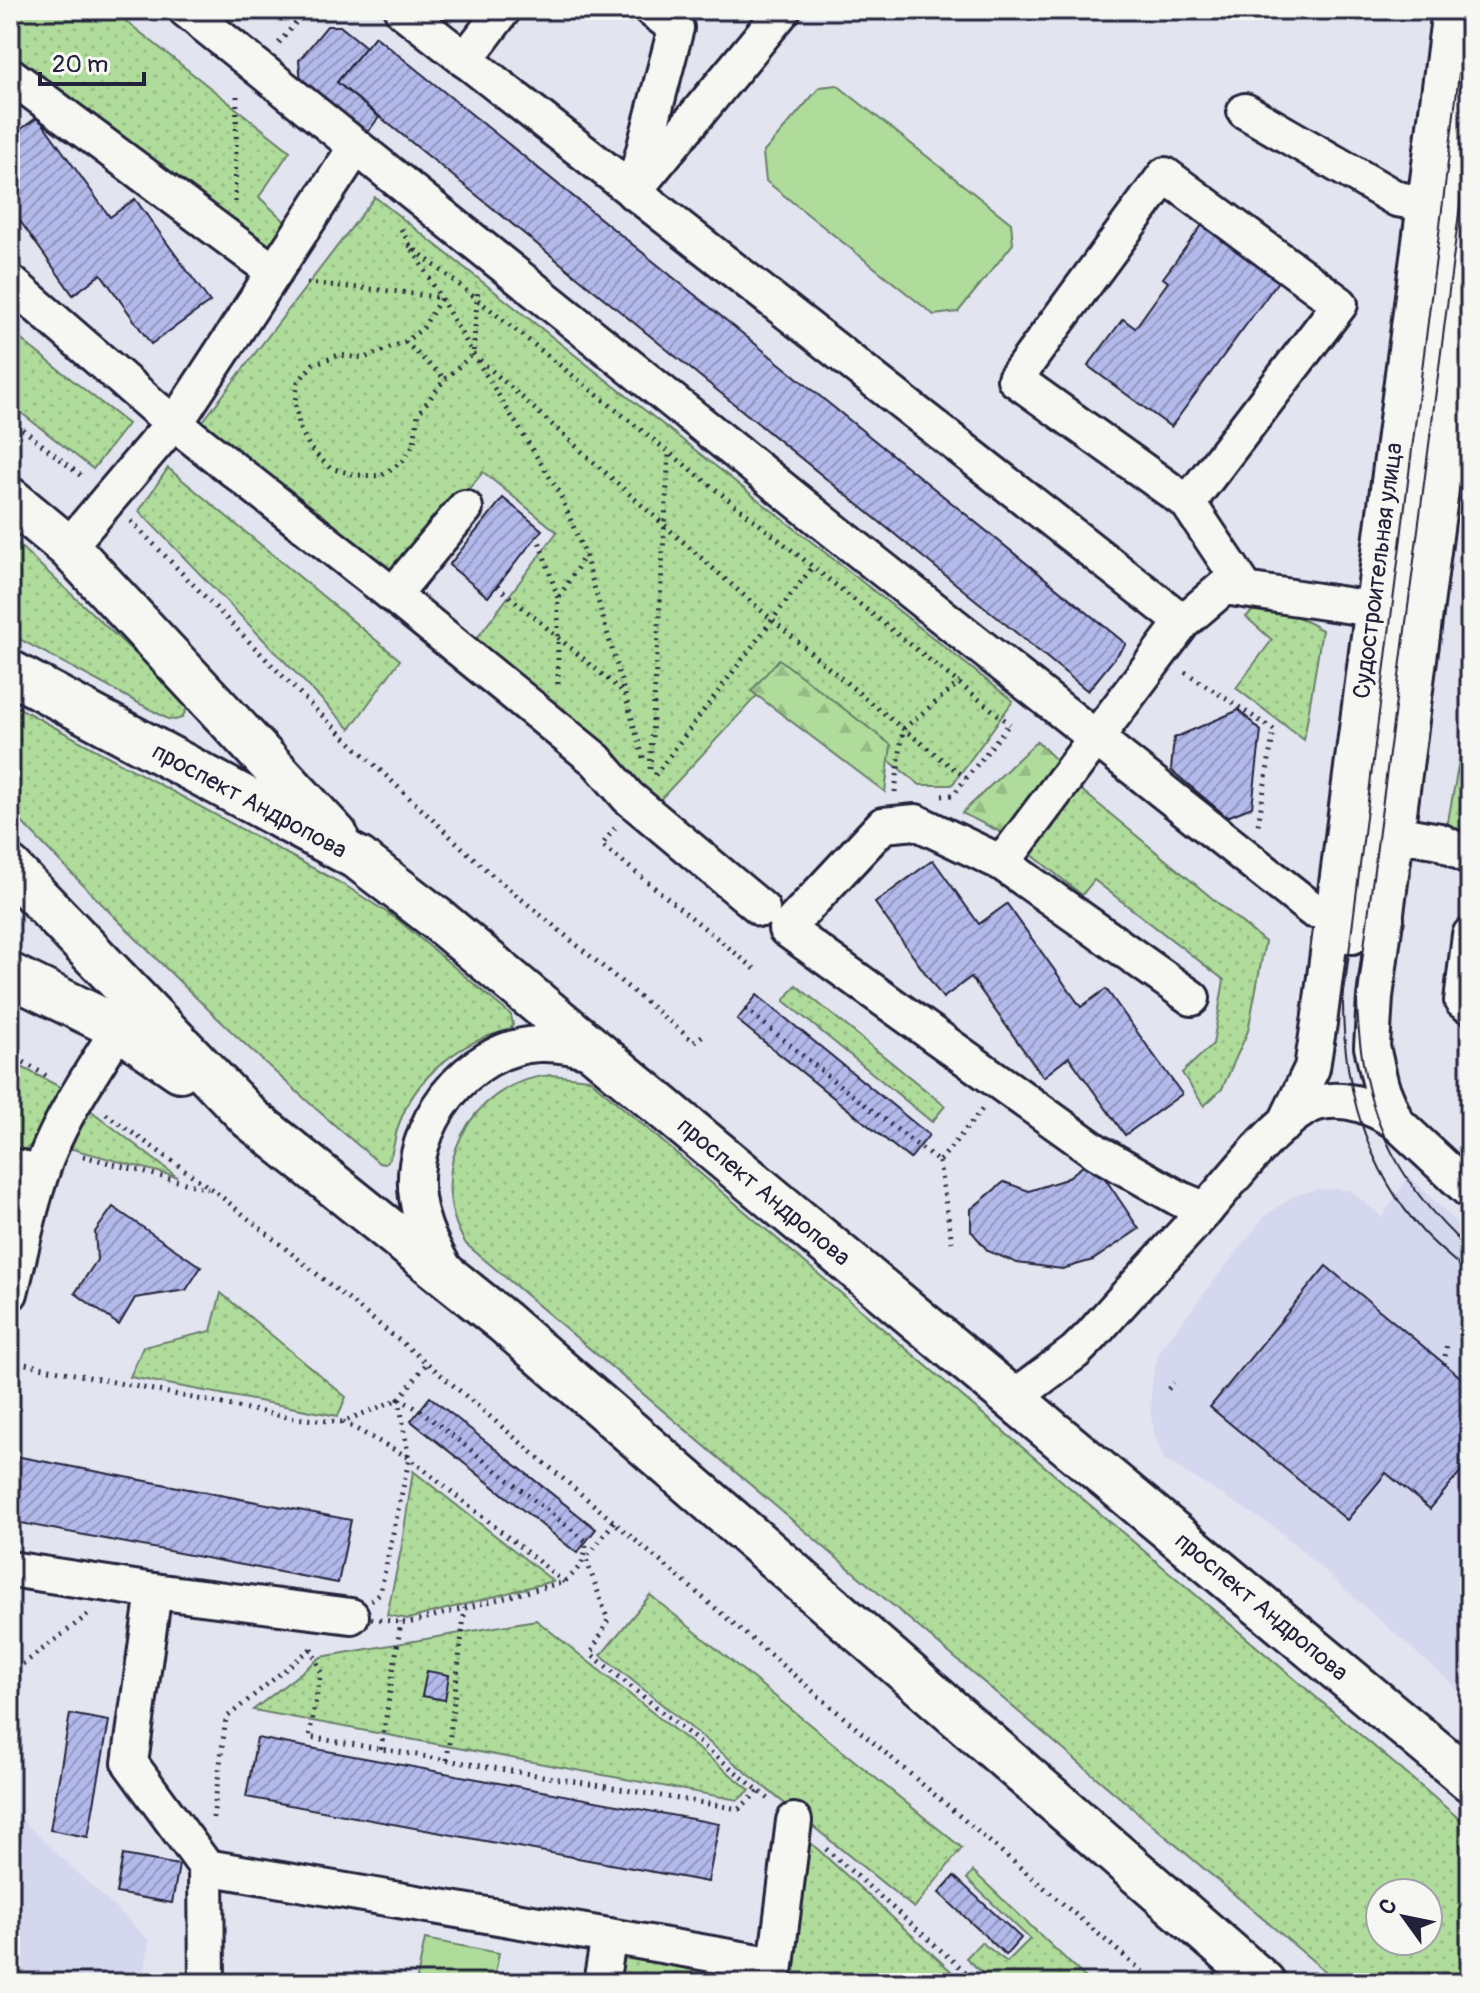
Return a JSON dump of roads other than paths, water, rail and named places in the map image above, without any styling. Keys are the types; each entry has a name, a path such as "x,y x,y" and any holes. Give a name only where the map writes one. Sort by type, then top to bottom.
{"main road":[{"path":"10,499 68,547 359,859"},
{"name":"проспект Андропова","path":"10,672 359,859 437,919 600,1054 1470,1780"},
{"path":"10,868 250,1118"},
{"path":"10,975 119,1028 250,1118 449,1278 617,1419 1264,1983"}],"street":[{"path":"186,10 837,533 1313,910 1359,916"},
{"path":"402,10 1183,622"},
{"path":"465,60 503,10"},
{"path":"633,192 676,28 652,10"},
{"path":"633,192 783,10"},
{"name":"Судостроительная улица","path":"1450,10 1425,204 1429,493 1399,612 1359,916 1373,1020 1372,1047 1381,1086 1396,1122 1470,1191"},
{"path":"1429,493 1470,62"},
{"path":"10,75 274,272"},
{"path":"1245,111 1397,199 1425,204"},
{"path":"68,547 184,410 356,147"},
{"path":"1188,503 1340,304 1165,175 1015,379 1188,503 1246,590"},
{"name":"Судостроительная улица","path":"1285,1124 1312,1068 1319,1023 1359,916 1399,612 1429,493 1470,267"},
{"path":"10,282 174,422 596,760 642,792 762,909"},
{"path":"393,595 465,508"},
{"path":"1002,863 1183,622 1224,587 1399,612"},
{"path":"1192,998 1002,863 916,822 883,825 786,929 1097,1152 1180,1199 1206,1210"},
{"path":"1371,829 1440,841 1470,857"},
{"path":"1470,935 1462,1001 1470,1006"},
{"path":"10,1293 34,1162 119,1028"},
{"path":"449,1278 424,1232 416,1187 424,1139 441,1104 467,1075 510,1051 538,1044 569,1045 600,1054"},
{"path":"1012,1399 1075,1352 1285,1124 1303,1109 1322,1102 1364,1104 1396,1122"},
{"path":"10,1569 346,1620"},
{"path":"140,1589 130,1763 206,1867 207,1983"},
{"path":"206,1867 776,1965 794,1821"},
{"path":"601,1983 609,1936"}],"tram line":[{"path":"1467,10 1343,1001 1353,1095 1373,1154 1404,1208 1429,1239 1470,1275"},
{"path":"1470,128 1357,1001 1365,1074 1385,1139 1420,1196 1470,1250"}]}
